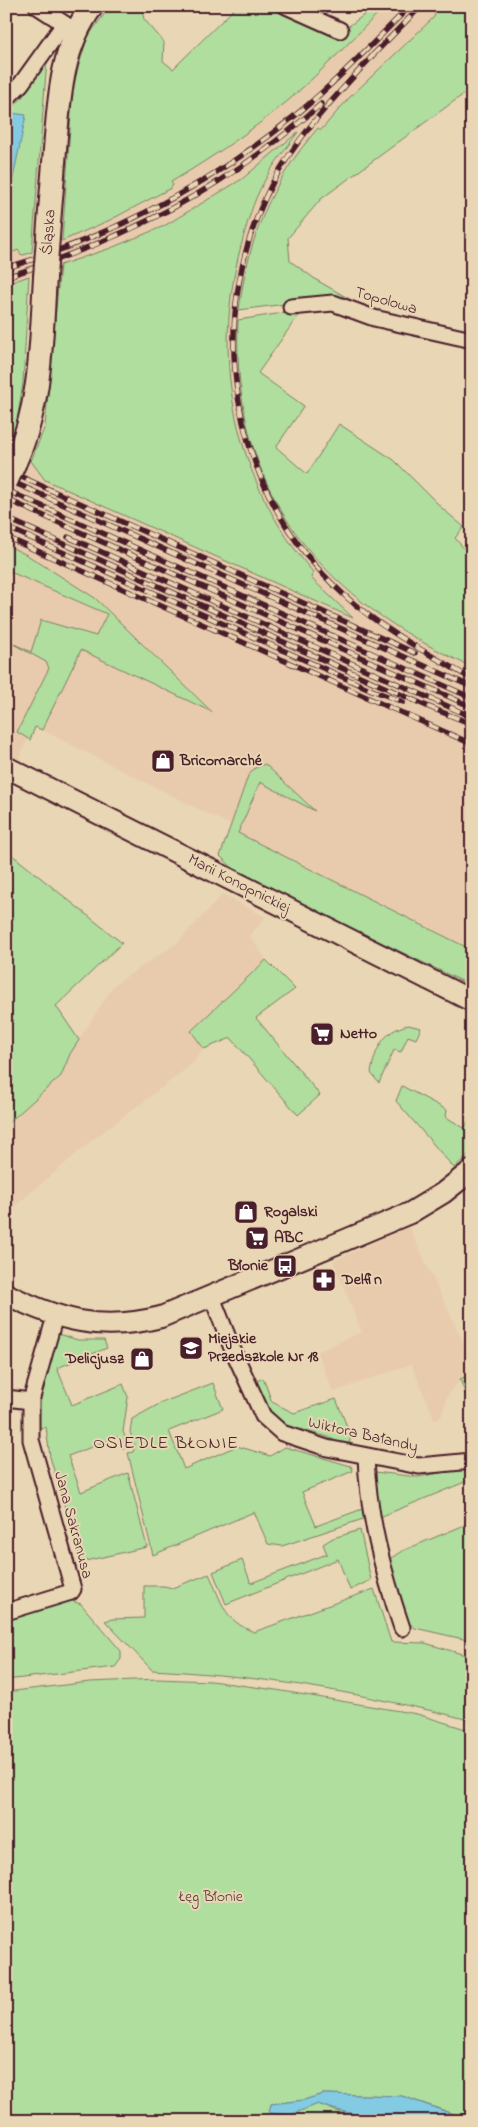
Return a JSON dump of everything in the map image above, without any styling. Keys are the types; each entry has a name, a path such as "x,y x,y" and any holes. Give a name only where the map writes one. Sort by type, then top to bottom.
{"main road":[{"name":"Śląska","path":"6,482 25,438 34,402 59,98 70,28 92,6"}],"street":[{"path":"6,98 21,84 70,28 37,6"},
{"path":"286,6 340,30"},
{"name":"Topolowa","path":"291,307 333,303 374,318 472,340"},
{"name":"Marii Konopnickiej","path":"6,767 472,1001"},
{"path":"6,1294 56,1316 94,1323 138,1322 174,1313 410,1213 471,1172"},
{"name":"Wiktora Bałandy","path":"212,1297 232,1348 263,1416 282,1433 327,1448 419,1466 472,1461"},
{"path":"6,1398 31,1400 56,1316"},
{"name":"Jana Sakranusa","path":"6,1612 72,1592 73,1589 31,1440 31,1400"},
{"path":"366,1457 366,1479 380,1555 402,1628"}],"shaded area":[{"path":"385,6 437,6 434,17 349,98 321,131 318,128 269,199 258,225 245,271 240,296 237,339 245,414 249,433 271,491 296,534 320,564 357,599 400,630 472,667 472,950 238,833 260,782 313,809 265,764 248,776 230,825 42,730 81,649 211,711 95,598 27,555 6,545 6,449 31,461 45,480 351,617 311,578 313,572 287,538 266,503 242,445 230,393 227,361 228,322 231,289 238,255 248,221 264,182 297,134 226,190 164,226 111,248 6,284 6,254 19,250 25,255 78,235 131,210 170,188 173,185 171,182 239,139 289,99 316,75"},
{"path":"6,570 107,614 97,636 42,620 73,648 18,759 6,753"},
{"path":"223,894 265,917 250,936 266,960 191,1031 204,1049 190,1066 91,1141 6,1214 6,1125 61,1076 70,1054 114,985 177,943"},
{"path":"409,1227 472,1361 472,1374 460,1379 447,1397 441,1417 435,1420 411,1364 333,1392 317,1352 362,1332 333,1261"}],"green space":[{"path":"110,6 141,6 144,19 164,42 163,61 173,69 237,6 265,6 334,37 376,6 385,6 290,99 262,122 171,182 173,185 171,188 110,220 62,241 73,85 87,38"},
{"path":"437,6 472,6 472,88 321,199 288,238 290,261 318,281 367,309 332,298 239,310 243,284 256,235 264,213 287,169 318,128 321,130 349,98 434,17"},
{"path":"47,60 32,252 24,255 20,254 19,250 6,254 6,112 21,99"},
{"path":"298,132 276,162 260,189 253,205 241,246 232,289 228,333 230,376 236,418 248,460 264,499 286,537 313,572 311,578 353,618 45,480 31,461 45,426 60,265 111,248 164,226 242,179"},
{"path":"29,276 23,383 17,421 6,449 6,284"},
{"path":"302,310 258,373 304,406 276,447 307,474 339,424 394,460 443,509 464,527 455,538 472,558 472,667 418,640 370,608 329,573 295,532 269,487 250,437 240,382 238,320"},
{"path":"6,545 27,555 95,598 212,712 81,650 42,730 35,727 30,740 17,732 49,668 46,662 6,640 31,652 41,620 96,636 107,614 6,570"},
{"path":"265,764 315,811 260,782 238,833 472,950 472,986 239,874 220,856 248,776 255,768"},
{"path":"6,850 122,943 56,1006 79,1040 70,1054 61,1076 6,1125"},
{"path":"266,960 295,989 256,1018 320,1095 298,1115 231,1038 204,1049 191,1031"},
{"path":"408,1025 421,1028 416,1039 408,1036 401,1052 394,1050 379,1083 371,1073 381,1043 392,1032"},
{"path":"402,1086 447,1110 446,1117 464,1128 472,1116 472,1151 454,1168 396,1101"},
{"path":"58,1334 78,1340 104,1340 107,1348 57,1368 72,1405 123,1384 128,1397 123,1432 130,1447 123,1449 118,1437 68,1456 81,1492 128,1473 147,1547 81,1562 50,1457 46,1427 37,1428 38,1402"},
{"path":"472,1374 472,1413 460,1379"},
{"path":"263,1378 272,1402 294,1413 336,1399 350,1434 350,1442 345,1446 328,1437 284,1425 269,1412 253,1383"},
{"path":"213,1383 223,1409 169,1431 184,1469 237,1446 270,1456 285,1447 351,1466 353,1471 302,1492 316,1526 365,1508 366,1518 282,1546 268,1544 254,1512 153,1555 128,1453 133,1452 135,1446 130,1432 132,1419 161,1403"},
{"path":"472,1467 472,1479 380,1517 372,1489 375,1472 418,1477"},
{"path":"472,1522 472,1641 415,1628 408,1622 388,1560 402,1551"},
{"path":"360,1530 371,1580 350,1590 338,1559 226,1604 213,1572 242,1560 251,1583 327,1554 323,1544 333,1538"},
{"path":"209,1574 230,1616 236,1622 254,1632 374,1589 391,1642 425,1643 472,1657 472,1721 397,1703 299,1685 211,1674 152,1670 105,1621 144,1618 144,1586 172,1588"},
{"path":"72,1601 81,1604 121,1651 121,1659 115,1667 6,1680 6,1620"},
{"name":"Łęg Błonie","path":"157,1679 211,1681 276,1690 417,1714 472,1731 472,2120 402,2096 323,2094 304,2100 271,2104 269,2113 290,2115 318,2104 336,2111 392,2121 6,2121 6,1692 90,1682"}],"water":[{"path":"11,113 26,115 12,183 6,183 6,118"},
{"path":"323,2094 402,2096 472,2121 375,2117 337,2110 318,2104 290,2115 269,2113 271,2104 304,2100"}],"railway":[{"path":"6,268 45,255 122,224 195,185 230,163 312,101 410,6"},
{"path":"372,56 421,6"},
{"path":"376,52 320,114 283,164 273,182 251,234 238,289 234,345 239,400 252,454 274,505 304,552 343,594 358,607 405,640 472,679"},
{"path":"6,277 93,245 134,228 173,208 211,186 248,161 321,104"},
{"path":"6,470 415,653"},
{"path":"6,479 472,687"},
{"path":"6,490 472,698"},
{"path":"6,499 472,707"},
{"path":"6,518 429,707 472,724"},
{"path":"6,527 372,690 403,702"},
{"path":"6,537 472,744"},
{"path":"68,537 472,717"}],"place":[{"name":"Bricomarché","path":"163,761"},
{"name":"Netto","path":"322,1034"},
{"name":"Rogalski","path":"246,1212"},
{"name":"ABC","path":"257,1238"},
{"name":"Błonie","path":"285,1266"},
{"name":"Delfin","path":"324,1280"},
{"name":"Miejskie Przedszkole Nr 18","path":"191,1348"},
{"name":"Delicjusz","path":"142,1359"}],"district":[{"name":"OSIEDLE BŁONIE","path":"166,1444"}]}
